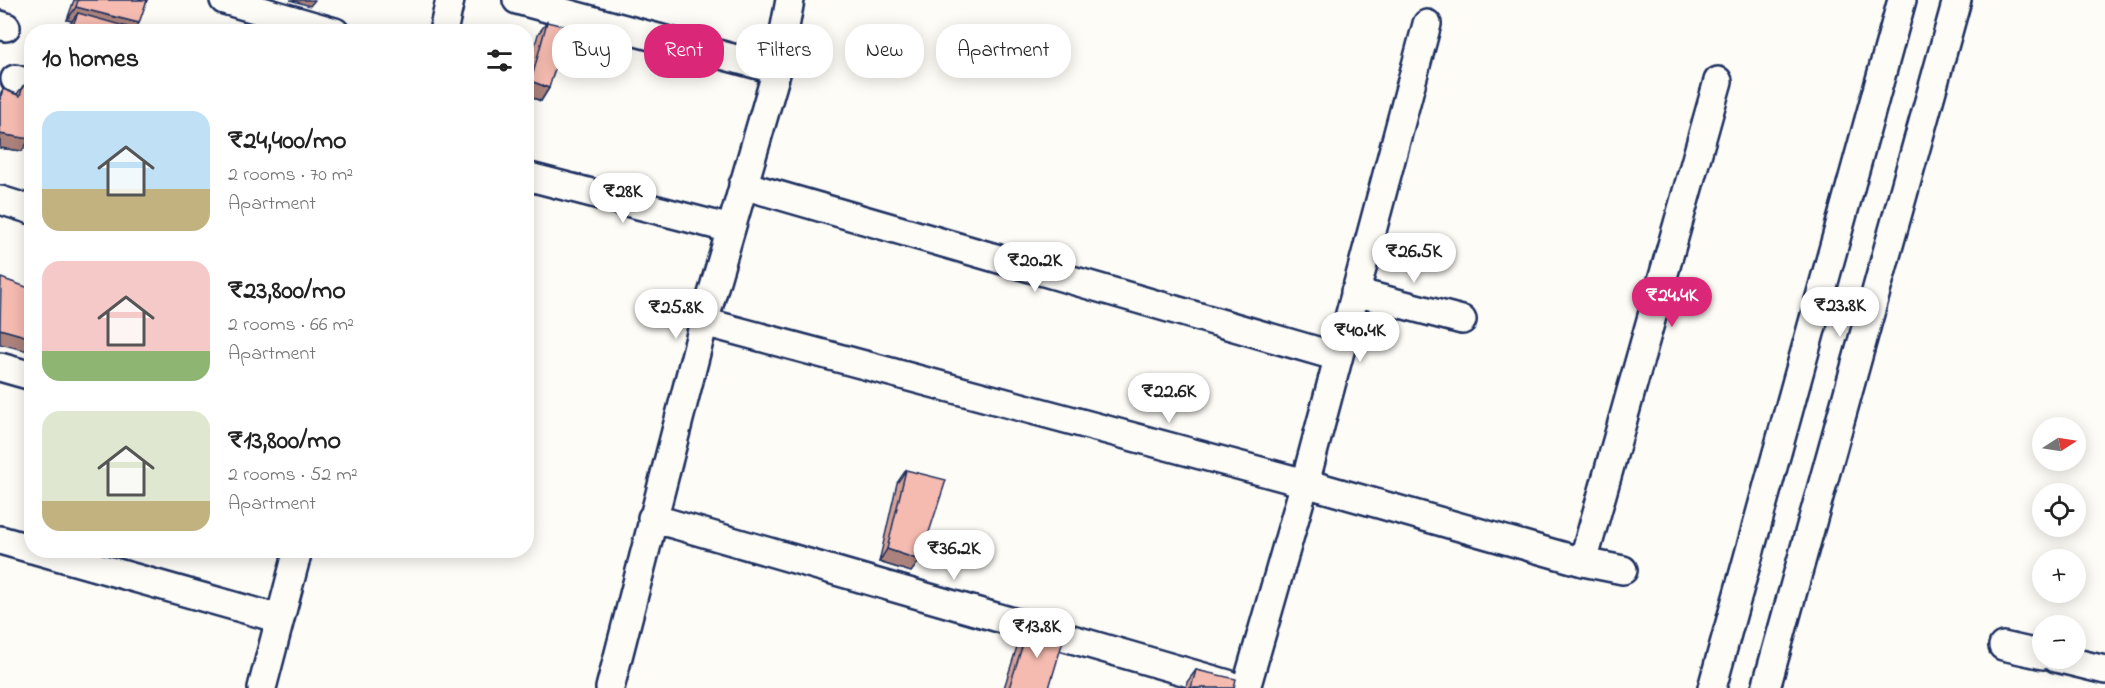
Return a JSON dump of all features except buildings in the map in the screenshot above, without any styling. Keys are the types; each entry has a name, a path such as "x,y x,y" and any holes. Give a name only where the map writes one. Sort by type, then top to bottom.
{"street":[{"path":"224,0 307,24"},
{"path":"445,24 450,0"},
{"path":"517,0 736,59"},
{"path":"786,24 790,0"},
{"path":"1712,688 1902,0"},
{"path":"1766,688 1958,0"},
{"path":"652,518 1245,688 1305,483 1427,24"},
{"path":"610,688 704,322 775,78"},
{"path":"1583,562 1718,81"},
{"path":"534,178 731,229"},
{"path":"743,185 1338,357"},
{"path":"0,200 24,208"},
{"path":"1355,292 1462,320"},
{"path":"704,322 1305,483 1583,562 1623,570"},
{"path":"0,367 24,374"},
{"path":"0,540 24,547"},
{"path":"63,558 280,619"},
{"path":"262,688 296,558"},
{"path":"2003,646 2032,653"},
{"path":"2086,665 2105,670"}]}
